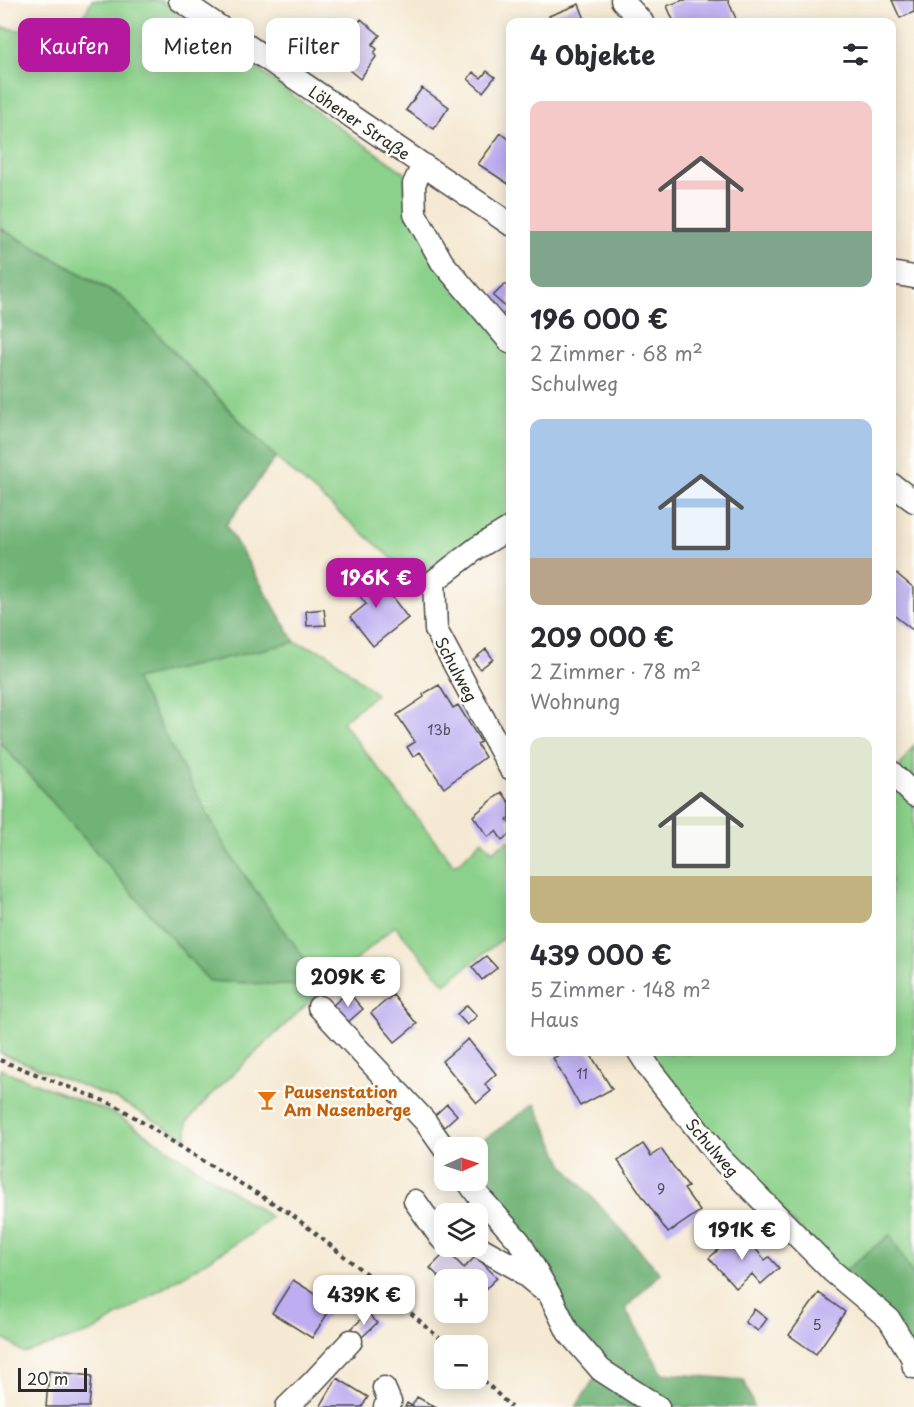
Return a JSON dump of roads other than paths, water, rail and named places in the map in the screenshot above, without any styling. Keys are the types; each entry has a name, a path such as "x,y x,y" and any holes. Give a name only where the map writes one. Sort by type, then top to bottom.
{"street":[{"name":"Löhener Straße","path":"180,0 506,221"},
{"path":"622,0 638,18"},
{"path":"423,165 414,184 415,214 442,262 506,337"},
{"path":"896,274 914,277"},
{"path":"896,488 914,501"},
{"name":"Schulweg","path":"506,530 477,548 434,581 436,630 506,761"},
{"path":"896,777 914,795"},
{"path":"319,1007 424,1121 436,1137"},
{"name":"Schulweg","path":"642,1056 719,1156 832,1271 889,1319 912,1357 914,1367"},
{"path":"475,1191 519,1241 551,1296 568,1332 600,1370 658,1407"},
{"path":"415,1201 434,1228"},
{"path":"488,1252 518,1269 551,1296"},
{"path":"287,1407 351,1341"}],"place":[{"name":"Pausenstation Am Nasenberge","path":"267,1100"}]}
